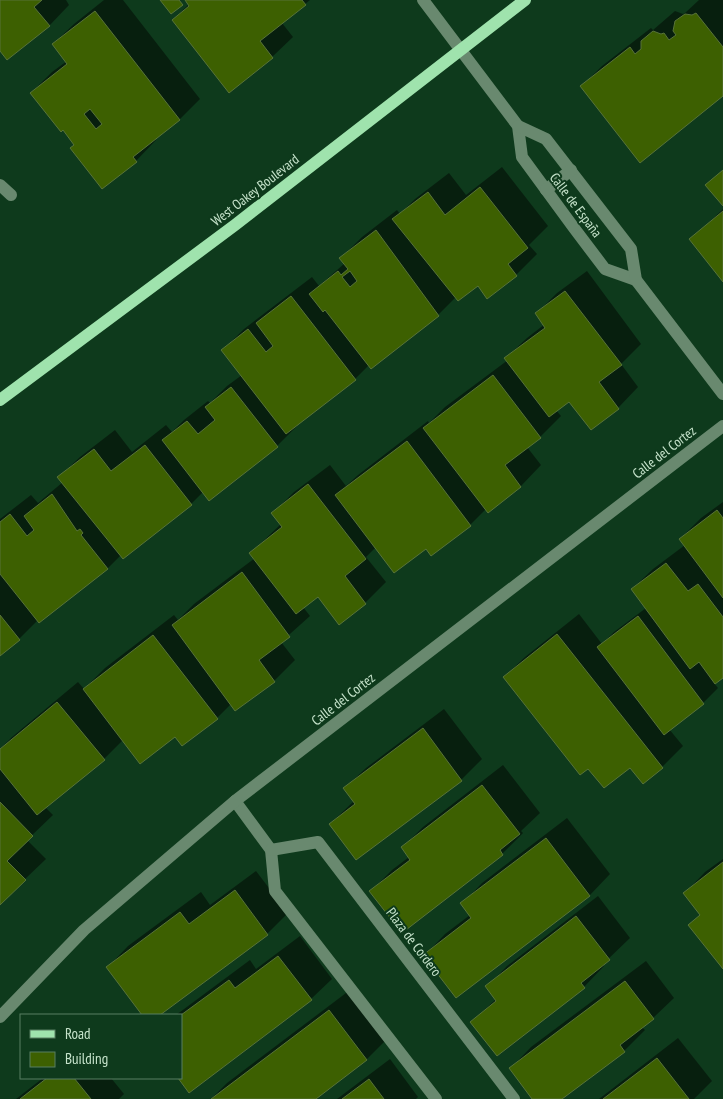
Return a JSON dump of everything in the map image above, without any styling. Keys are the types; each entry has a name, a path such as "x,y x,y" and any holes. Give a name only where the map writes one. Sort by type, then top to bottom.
{"main road":[{"name":"West Oakey Boulevard","path":"0,400 235,225 525,0"}],"street":[{"name":"Calle de España","path":"423,0 518,126 546,138 571,170 631,249 636,280 723,394"},
{"name":"Calle de España","path":"518,126 522,157 605,269 636,280"},
{"path":"546,190 571,170"},
{"path":"0,185 11,196"},
{"name":"Calle del Cortez","path":"0,1017 84,930 235,801 723,426"},
{"path":"235,801 271,850 275,891 436,1099"},
{"name":"Plaza de Cordero","path":"271,850 318,842 514,1099"}],"building":[{"path":"0,0 42,0 34,7 50,26 7,60 0,51"},
{"path":"160,0 179,0 183,5 171,14"},
{"path":"185,0 302,0 306,5 260,41 273,58 229,93 172,20 189,6"},
{"path":"95,11 180,120 133,157 137,162 102,189 70,148 74,145 63,130 61,132 30,93 67,64 52,44","holes":["90,109 102,124 96,129 84,114"]},
{"path":"696,13 723,47 723,96 640,163 580,86 630,47 635,54 641,49 641,41 653,31 661,34 664,33 669,40 676,35 673,31 675,21 685,14 692,15"},
{"path":"723,170 723,206 705,185"},
{"path":"480,187 528,248 508,264 517,276 487,299 478,286 458,301 392,219 428,192 445,215"},
{"path":"723,211 723,282 689,239"},
{"path":"376,230 439,316 371,369 325,310 323,312 309,294 338,271 341,275 348,269 339,258","holes":["350,271 357,281 350,287 342,277"]},
{"path":"565,291 622,365 599,382 619,409 591,430 569,402 549,417 504,358 545,328 535,313"},
{"path":"291,296 356,380 286,434 221,350 248,329 266,352 273,346 256,323"},
{"path":"493,375 541,438 505,465 521,487 488,513 423,428"},
{"path":"231,387 278,447 209,501 162,440 187,421 198,434 215,420 205,407"},
{"path":"407,441 471,526 431,556 426,549 394,573 335,495"},
{"path":"145,445 192,505 123,559 57,477 94,449 111,471"},
{"path":"308,484 366,559 345,576 366,604 339,625 318,597 296,614 249,553 282,527 271,513"},
{"path":"52,494 77,531 80,529 83,533 81,535 108,569 39,623 0,574 0,522 10,514 27,536 34,530 24,516"},
{"path":"717,510 723,518 723,598 679,539"},
{"path":"666,563 688,591 698,584 723,617 723,678 715,684 699,662 690,669 631,589"},
{"path":"242,572 290,637 259,660 275,682 235,711 172,625"},
{"path":"0,615 20,640 0,656"},
{"path":"638,616 704,704 664,735 597,647"},
{"path":"557,634 663,768 643,784 630,768 604,788 588,769 580,775 503,677"},
{"path":"153,635 218,719 182,746 175,737 140,764 83,689"},
{"path":"57,702 105,760 37,815 0,769 0,749"},
{"path":"423,728 462,781 356,860 329,824 355,804 343,788"},
{"path":"482,785 520,834 500,850 503,855 402,933 369,891 410,860 401,847"},
{"path":"0,802 33,836 7,861 26,880 0,905"},
{"path":"546,838 590,896 456,998 423,955 471,918 460,903"},
{"path":"723,862 723,969 688,925 700,915 683,893"},
{"path":"235,890 268,935 161,1014 141,1014 106,967 180,912 189,924"},
{"path":"576,916 610,960 581,983 585,988 497,1056 470,1022 496,1001 485,986"},
{"path":"278,956 312,1000 189,1093 179,1079 182,1079 182,1014 229,980 235,988"},
{"path":"625,981 654,1019 620,1045 625,1052 562,1099 532,1099 509,1068"},
{"path":"329,1010 367,1060 316,1099 211,1099"},
{"path":"657,1058 689,1099 603,1099"},
{"path":"46,1079 75,1079 91,1099 20,1099"},
{"path":"369,1079 384,1099 342,1099"}]}
